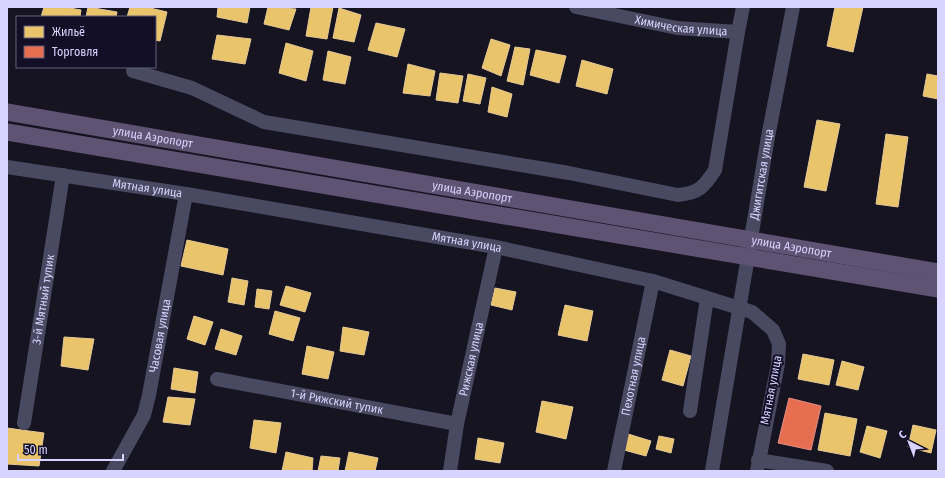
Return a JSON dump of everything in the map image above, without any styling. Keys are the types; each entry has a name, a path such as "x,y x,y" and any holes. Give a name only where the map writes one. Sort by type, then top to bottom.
{"main road":[{"name":"улица Аэропорт","path":"7,112 938,272"},
{"name":"улица Аэропорт","path":"7,132 938,289"}],"street":[{"name":"Химическая улица","path":"576,7 677,28 738,32 743,7"},
{"name":"Джигитская улица","path":"712,471 768,137 792,7"},
{"path":"133,71 192,88 264,122 561,171 678,195 691,194 704,186 715,170 738,32"},
{"name":"Мятная улица","path":"7,167 186,194 496,247 653,281 752,312 773,330 779,344 778,364 757,465"},
{"name":"3-й Мятный тупик","path":"24,423 63,175"},
{"name":"Часовая улица","path":"113,471 144,415 186,194"},
{"name":"Рижская улица","path":"450,471 457,424 496,247"},
{"name":"Пехотная улица","path":"614,471 653,281"},
{"path":"690,411 707,298"},
{"name":"1-й Рижский тупик","path":"218,379 457,424"},
{"path":"757,465 827,471"}],"building: Жильё":[{"path":"44,7 64,7 81,10 80,16 41,16"},
{"path":"88,7 117,12 116,16 86,16"},
{"path":"130,7 146,7 167,12 160,41 156,40 156,16 127,16"},
{"path":"218,7 250,7 247,23 217,17"},
{"path":"268,7 296,9 289,30 264,24"},
{"path":"311,7 333,7 327,39 306,36"},
{"path":"835,7 863,7 853,52 827,46"},
{"path":"339,8 361,15 354,42 333,38"},
{"path":"376,23 405,29 397,57 368,50"},
{"path":"217,35 251,39 245,64 212,59"},
{"path":"491,39 510,45 501,76 482,68"},
{"path":"286,43 313,51 306,81 279,73"},
{"path":"515,47 530,49 523,85 507,81"},
{"path":"536,50 566,56 559,83 530,75"},
{"path":"328,51 351,57 345,84 323,80"},
{"path":"582,60 613,69 607,94 576,86"},
{"path":"408,64 435,71 430,96 403,93"},
{"path":"440,73 463,76 458,103 436,100"},
{"path":"468,74 486,78 480,104 463,101"},
{"path":"927,74 938,76 938,99 923,96"},
{"path":"492,87 512,94 507,117 488,112"},
{"path":"817,120 840,124 826,191 804,187"},
{"path":"886,134 908,137 898,207 876,204"},
{"path":"187,240 228,249 223,275 181,266"},
{"path":"232,278 248,281 244,305 228,302"},
{"path":"286,286 311,293 305,312 280,305"},
{"path":"495,288 516,292 512,310 491,305"},
{"path":"257,289 272,291 269,309 255,307"},
{"path":"565,305 593,311 587,341 558,335"},
{"path":"275,311 300,318 293,341 269,334"},
{"path":"194,316 213,322 205,345 187,339"},
{"path":"343,327 369,332 364,355 340,351"},
{"path":"221,329 242,336 236,355 215,349"},
{"path":"64,337 94,339 88,370 61,366"},
{"path":"307,346 334,352 328,379 302,374"},
{"path":"670,350 691,356 683,386 662,380"},
{"path":"803,354 834,360 829,385 798,379"},
{"path":"842,361 864,367 858,390 836,385"},
{"path":"174,368 198,372 195,393 171,389"},
{"path":"168,397 195,399 190,425 163,422"},
{"path":"542,401 573,407 566,439 536,432"},
{"path":"825,413 857,419 850,456 818,450"},
{"path":"254,420 281,423 276,453 250,448"},
{"path":"913,425 936,430 931,453 908,447"},
{"path":"867,426 887,431 880,458 860,452"},
{"path":"7,428 44,433 39,466 7,464"},
{"path":"628,434 651,441 646,456 624,450"},
{"path":"659,436 674,439 671,453 656,449"},
{"path":"478,438 504,443 500,463 475,459"},
{"path":"286,452 313,458 312,471 282,471"},
{"path":"349,452 378,458 375,471 345,471"},
{"path":"321,456 340,458 338,471 318,471"}],"building: Торговля":[{"path":"789,398 821,406 811,450 778,443"}]}
